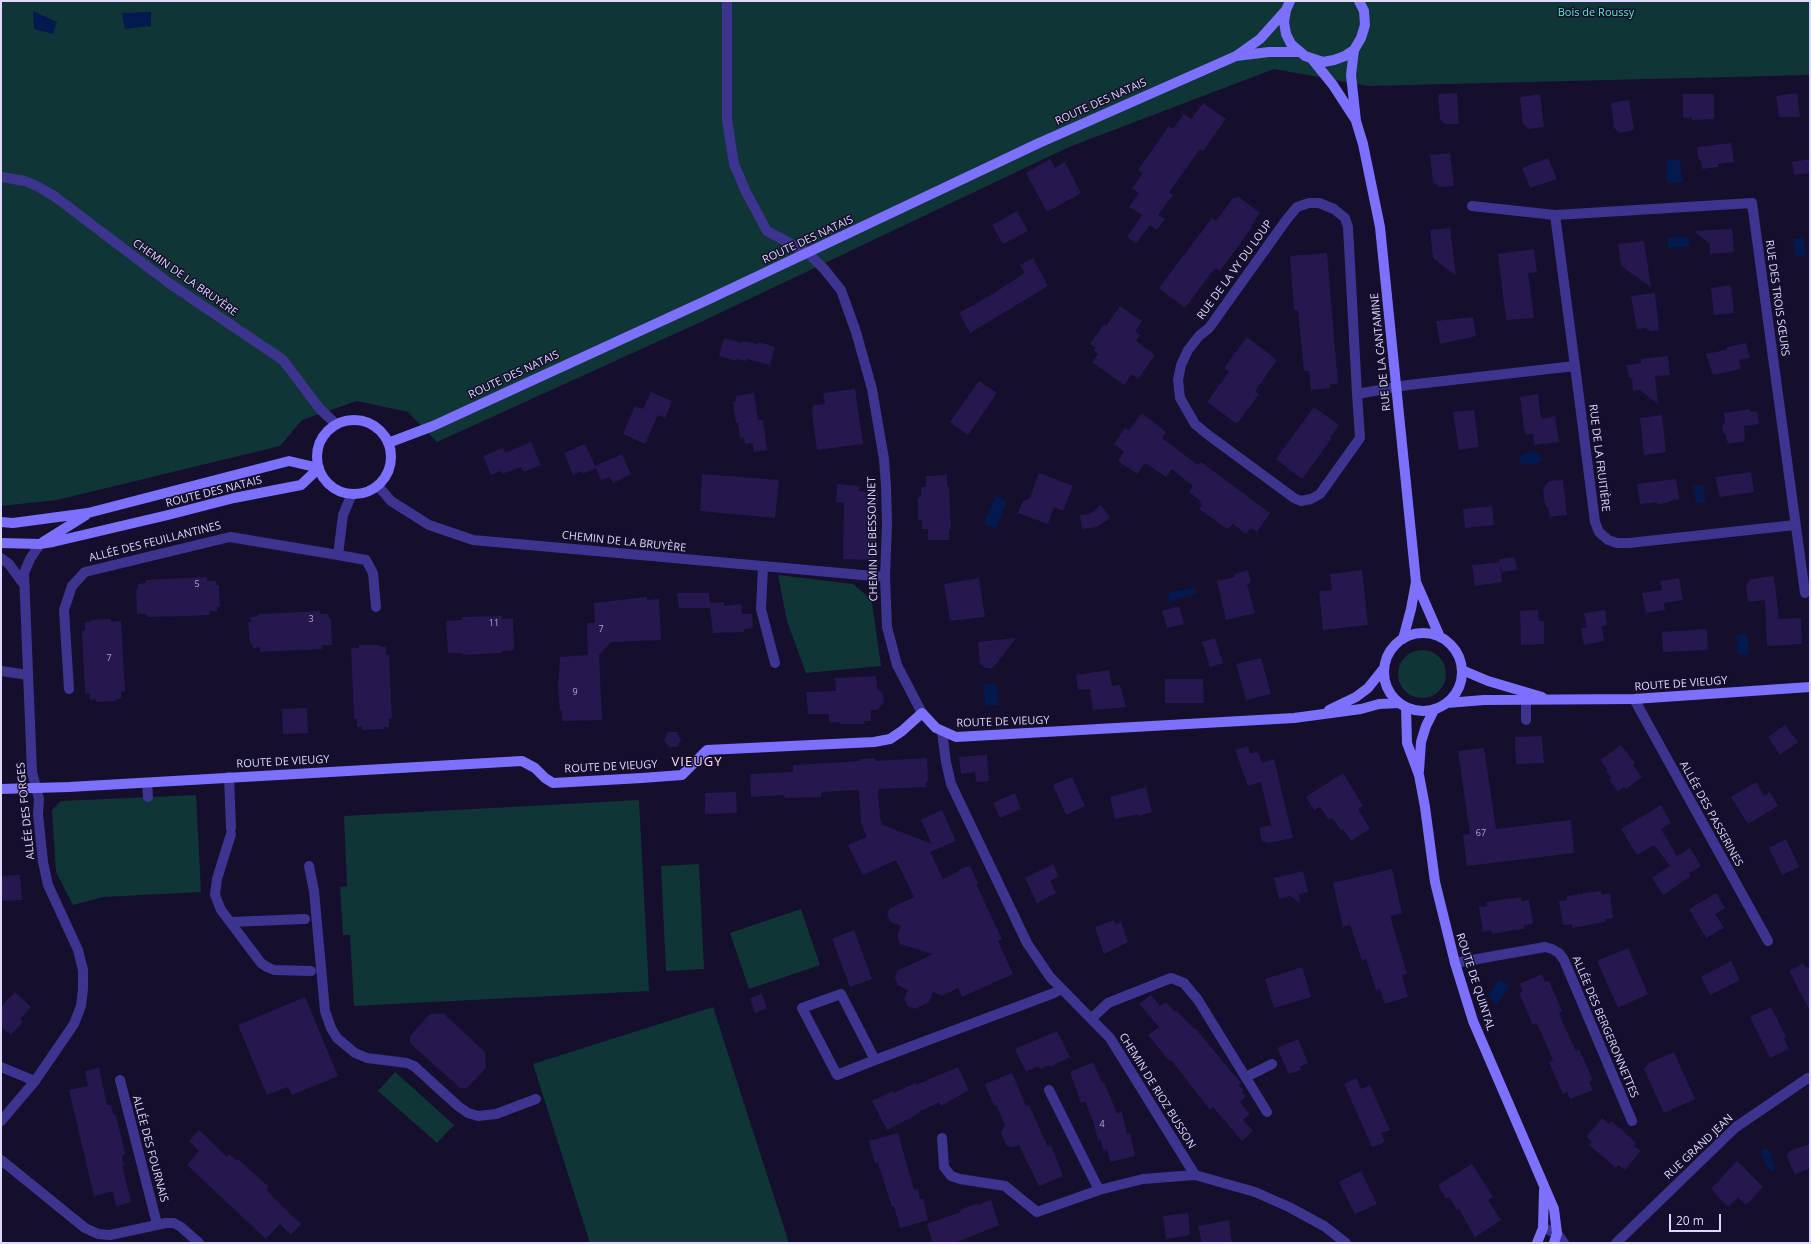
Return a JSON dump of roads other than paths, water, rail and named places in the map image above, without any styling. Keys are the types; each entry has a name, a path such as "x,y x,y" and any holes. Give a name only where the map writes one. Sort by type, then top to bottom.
{"street":[{"name":"CHEMIN DE BESSONNET","path":"727,1 727,120 734,164 746,192 767,231 808,253 824,269 841,290 856,332 872,388 884,466 887,524 885,577 887,627 898,665 922,713"},
{"name":"RUE DE LA CANTAMINE","path":"1359,1 1364,11 1365,25 1361,38 1354,50 1351,75 1356,121 1380,227 1416,582 1403,639"},
{"name":"ROUTE DES NATAIS","path":"388,443 433,426 808,253 1039,143 1236,56 1260,38 1288,6"},
{"path":"1288,6 1284,22 1286,34 1292,44 1300,52 1312,59 1323,62 1345,56 1354,50"},
{"name":"ROUTE DES NATAIS","path":"1236,56 1269,52 1300,52"},
{"name":"RUE DE LA CANTAMINE","path":"1312,59 1333,85 1356,121"},
{"name":"CHEMIN DE LA BRUYÈRE","path":"1,177 25,181 44,190 169,283 283,360 320,409 336,424"},
{"name":"RUE DE LA VY DU LOUP","path":"1308,203 1319,203 1334,209 1344,218 1348,227 1358,394 1360,438 1320,494 1311,499 1301,500 1294,498 1195,424 1180,398 1178,380 1181,364 1188,350 1199,336 1210,328 1287,219 1298,207 1308,203"},
{"name":"RUE DES TROIS SŒURS","path":"1472,206 1555,215 1752,204 1805,592"},
{"path":"1358,394 1396,387 1575,366 1555,215"},
{"name":"RUE DE LA FRUITIÈRE","path":"1575,366 1595,522 1600,532 1608,540 1617,543 1629,543 1795,524"},
{"path":"348,420 360,420 366,422 382,432 388,443 391,454 390,466 385,477 378,486 361,493 352,494 338,490 326,482 319,468 317,456 320,443 326,432 336,424 348,420"},
{"name":"ROUTE DES NATAIS","path":"1,522 13,523 88,513 288,461 319,468"},
{"name":"ROUTE DES NATAIS","path":"1,543 40,544 168,515 234,498 301,485 319,468"},
{"name":"CHEMIN DE LA BRUYÈRE","path":"378,486 391,501 428,525 473,540 885,577"},
{"path":"338,555 342,515 352,494"},
{"path":"40,544 88,513"},
{"name":"ALLÉE DES FEUILLANTINES","path":"69,689 64,610 72,586 85,572 230,536 366,560 373,573 376,608"},
{"name":"ALLÉE DES FORGES","path":"1,1121 35,1081 74,1024 81,1006 83,989 83,970 78,950 48,885 43,862 38,814 39,799 32,772 24,573 30,559 40,544"},
{"path":"1,558 9,564 24,586"},
{"path":"764,567 761,609 775,663"},
{"name":"RUE DE LA CANTAMINE","path":"1416,582 1440,637"},
{"path":"1415,634 1428,634 1440,637 1456,651 1462,670 1461,683 1455,694 1447,703 1434,710 1423,711 1402,705 1391,694 1385,682 1384,668 1392,648 1403,639 1415,634"},
{"name":"ROUTE DE VIEUGY","path":"1321,714 1368,688 1384,668"},
{"name":"ROUTE DE VIEUGY","path":"1462,670 1488,681 1553,700"},
{"path":"1,671 28,675"},
{"name":"ROUTE DE VIEUGY","path":"1447,703 1484,700 1634,699 1810,687"},
{"name":"ALLÉE DES PASSERINES","path":"1634,699 1768,941"},
{"path":"1526,700 1526,720"},
{"name":"ROUTE DE VIEUGY","path":"1,789 522,761 535,768 545,778 553,783 682,775 707,750 880,741 890,739 902,731 922,713 926,720 942,732 956,737 1294,718 1361,709 1378,704 1402,705"},
{"name":"ROUTE DE QUINTAL","path":"1402,705 1407,743 1419,776 1425,807 1435,882 1455,964 1473,1021 1554,1209 1557,1233 1554,1243"},
{"name":"ROUTE DE QUINTAL","path":"1419,776 1421,742 1426,726 1434,710"},
{"name":"CHEMIN DE RIOZ BUSSON","path":"942,732 951,784 1027,943 1050,978 1092,1018 1110,1038 1195,1175"},
{"path":"229,777 231,831 216,879 215,895 217,903 261,963 274,970 311,971"},
{"path":"147,782 148,797"},
{"path":"309,866 314,891 325,1011 330,1028 337,1038 355,1053 367,1058 407,1063 414,1066 458,1106 468,1113 478,1116 496,1114 536,1099"},
{"path":"230,922 305,919"},
{"name":"ALLÉE DES BERGERONNETTES","path":"1455,964 1545,948 1552,949 1559,953 1564,960 1632,1121"},
{"path":"1092,1018 1108,1003 1171,978 1184,983 1198,1000 1267,1112"},
{"path":"875,1060 841,994 802,1008 837,1075 1054,993 1061,989"},
{"path":"1246,1077 1272,1064"},
{"path":"1,1067 35,1081"},
{"name":"RUE GRAND JEAN","path":"1616,1243 1736,1127 1808,1078"},
{"name":"ALLÉE DES FOURNAIS","path":"120,1080 157,1224"},
{"path":"1049,1090 1099,1190"},
{"path":"942,1138 944,1167 951,1176 960,1179 1005,1186 1037,1212 1099,1190 1144,1179 1195,1175 1255,1192 1289,1207 1324,1226 1346,1243"},
{"path":"1,1160 85,1228 98,1234 110,1235 157,1224 174,1223 181,1227 199,1243"},
{"name":"ROUTE DE QUINTAL","path":"1537,1243 1543,1228 1544,1186"},
{"path":"1543,1228 1557,1233 1564,1243"}],"water":[{"path":"33,11 57,22 53,34 34,29"},
{"path":"151,12 151,26 125,29 122,13"},
{"path":"1666,160 1680,160 1683,182 1667,183"},
{"path":"1689,237 1690,246 1668,248 1667,238"},
{"path":"1803,237 1806,255 1795,257 1793,239"},
{"path":"1535,452 1540,455 1541,460 1539,463 1522,465 1519,458 1522,454"},
{"path":"1703,485 1706,502 1696,504 1693,486"},
{"path":"995,496 1007,501 996,528 984,524"},
{"path":"1195,587 1197,594 1169,601 1168,593"},
{"path":"1744,633 1748,637 1749,652 1746,655 1741,655 1737,652 1736,638 1738,634"},
{"path":"996,683 999,705 986,706 983,685"},
{"path":"1499,979 1510,986 1496,1006 1488,995"},
{"path":"1763,1149 1767,1149 1772,1152 1771,1158 1775,1168 1773,1171 1768,1169 1761,1152"}],"district":[{"name":"VIEUGY","path":"697,762"}],"park label":[{"name":"Bois de Roussy","path":"1596,13"}]}
